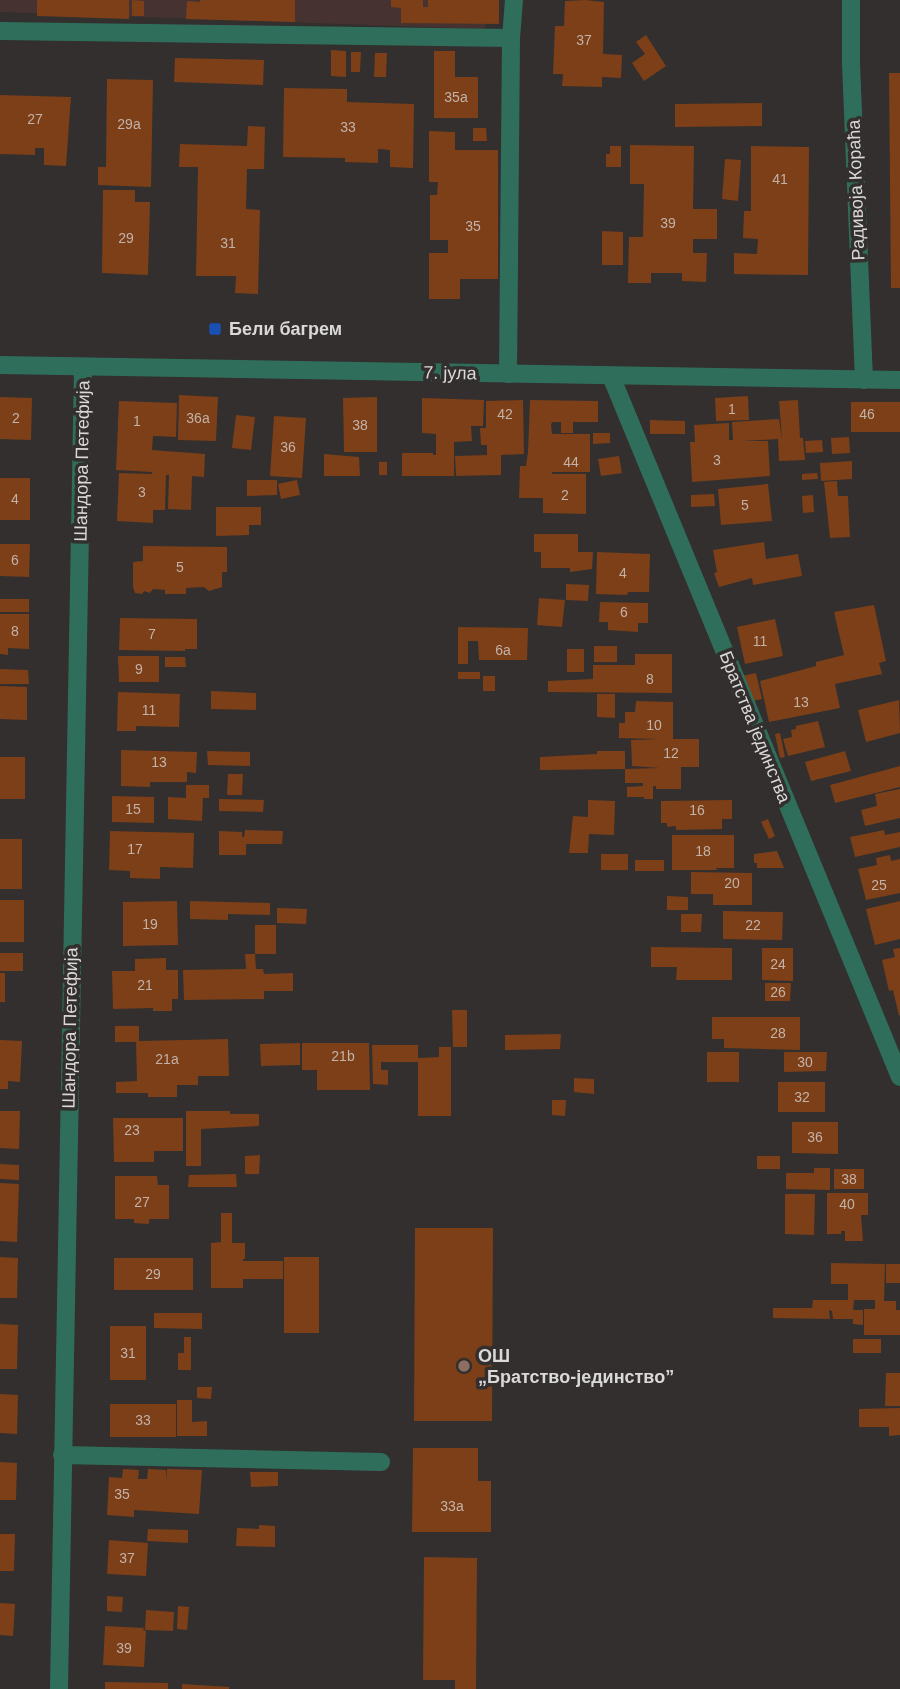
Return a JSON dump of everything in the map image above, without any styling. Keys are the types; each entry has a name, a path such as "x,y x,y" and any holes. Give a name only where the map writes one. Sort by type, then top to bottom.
{"street":[{"path":"508,374 511,38 514,0"},
{"name":"Радивоја Кораћа","path":"851,0 851,64 864,380"},
{"path":"0,31 511,38"},
{"name":"7. јула","path":"0,365 900,380"},
{"name":"Шандора Петефија","path":"59,1689 83,367"},
{"name":"Братства јединства","path":"611,376 900,1077"},
{"path":"62,1455 380,1462"}],"shaded area":[{"path":"0,0 489,0 485,29 0,12"}],"building":[{"path":"37,0 129,0 129,19 37,16"},
{"path":"132,0 144,1 144,16 132,16"},
{"path":"295,0 295,22 186,19 187,1"},
{"path":"391,0 423,0 423,7 428,7 428,0 499,0 499,24 401,23 401,8 391,7"},
{"path":"565,1 604,2 603,54 622,55 621,78 602,77 602,87 562,86 563,74 553,74 555,26 564,26"},
{"path":"646,35 666,66 644,81 632,63 645,54 636,42"},
{"path":"331,50 346,51 346,77 331,76"},
{"path":"434,51 455,51 455,77 478,77 478,118 434,118"},
{"path":"351,52 361,52 360,72 351,72"},
{"path":"375,53 387,53 386,77 374,77"},
{"path":"175,58 264,60 263,85 174,82"},
{"path":"889,73 900,73 900,288 891,288"},
{"path":"107,79 153,80 151,187 98,185 98,167 106,167"},
{"path":"284,88 347,89 347,102 414,104 413,168 390,167 390,150 378,149 378,163 345,162 345,158 283,157"},
{"path":"0,95 71,97 66,166 44,165 44,148 35,148 35,155 0,154"},
{"path":"762,103 762,126 675,127 675,104"},
{"path":"248,126 265,127 264,169 247,169 246,209 260,210 258,294 235,293 236,276 196,276 198,167 179,167 180,144 247,146"},
{"path":"473,128 486,128 487,141 473,141"},
{"path":"429,131 455,132 455,150 498,150 498,279 460,279 460,299 429,299 429,253 448,253 448,240 430,240 430,195 437,195 438,182 429,182"},
{"path":"630,145 694,146 693,209 717,209 717,239 693,239 693,253 707,253 706,282 682,281 682,273 651,273 651,283 628,283 629,237 643,237 644,184 630,184"},
{"path":"610,146 621,146 621,167 606,167 606,154 610,154"},
{"path":"751,146 809,147 808,275 734,274 734,253 757,254 758,239 743,238 744,211 751,211"},
{"path":"725,159 741,160 738,201 722,199"},
{"path":"103,190 135,190 135,202 150,202 148,275 102,273"},
{"path":"602,231 623,232 623,265 602,265"},
{"path":"179,395 218,397 216,441 178,440"},
{"path":"748,396 749,420 716,421 715,398"},
{"path":"0,397 32,398 31,440 0,439"},
{"path":"377,397 377,452 344,452 343,398"},
{"path":"422,398 484,400 483,426 471,426 472,441 454,442 454,476 402,476 402,453 436,455 436,434 422,433"},
{"path":"523,400 524,454 501,455 501,475 456,476 455,456 487,455 487,445 481,445 480,428 486,428 486,401"},
{"path":"530,400 598,401 598,422 573,422 573,433 561,433 561,422 552,422 551,425 552,434 590,434 590,472 552,472 586,474 586,514 543,513 543,498 519,498 520,466 526,466 528,452"},
{"path":"798,400 800,438 803,438 805,460 779,461 778,439 743,441 768,441 770,476 692,482 690,442 695,442 694,425 729,423 729,440 733,440 732,422 779,419 782,439 779,401"},
{"path":"119,401 177,403 176,437 153,436 152,450 205,454 204,477 192,476 191,510 168,509 169,475 166,475 165,510 153,510 153,523 117,521 119,473 152,474 116,470"},
{"path":"851,402 900,402 900,432 851,432"},
{"path":"236,415 255,417 251,450 232,448"},
{"path":"274,416 306,418 302,478 270,476"},
{"path":"650,420 685,421 685,434 650,434"},
{"path":"593,433 610,433 610,443 593,444"},
{"path":"849,437 850,453 832,454 831,438"},
{"path":"822,440 823,452 806,453 805,441"},
{"path":"324,454 359,457 360,476 324,476"},
{"path":"619,456 622,473 601,476 598,459"},
{"path":"852,461 852,479 821,481 820,463"},
{"path":"379,462 387,462 387,475 379,475"},
{"path":"817,473 818,479 802,480 802,474"},
{"path":"0,478 30,478 30,520 0,520"},
{"path":"247,480 277,480 277,495 247,496"},
{"path":"297,480 300,495 281,499 278,484"},
{"path":"837,481 838,496 848,496 850,537 830,538 824,482"},
{"path":"768,484 772,521 721,525 718,489"},
{"path":"714,494 715,506 691,507 691,495"},
{"path":"813,495 814,512 803,513 802,496"},
{"path":"216,507 261,507 261,525 249,525 249,535 216,536"},
{"path":"534,534 578,534 578,552 593,552 592,569 570,572 570,568 541,568 541,552 534,552"},
{"path":"764,542 766,559 798,554 802,576 753,585 752,578 719,587 714,573 717,572 713,550"},
{"path":"0,544 30,544 29,577 0,576"},
{"path":"143,546 227,547 227,572 222,572 222,587 209,591 204,587 186,588 186,594 165,594 165,590 153,589 150,593 135,593 133,562 143,561"},
{"path":"597,552 650,554 649,592 628,592 627,595 596,594"},
{"path":"566,584 589,585 588,601 566,600"},
{"path":"539,598 565,600 562,627 537,625"},
{"path":"0,599 29,599 29,612 0,612"},
{"path":"600,602 648,603 648,623 638,623 638,632 608,630 608,622 599,622"},
{"path":"874,605 886,661 879,663 882,674 835,684 840,708 769,722 760,681 816,666 816,662 844,655 834,612"},
{"path":"0,614 29,614 29,649 8,648 8,655 0,654"},
{"path":"120,618 197,619 197,649 119,650"},
{"path":"775,619 783,656 745,664 737,627"},
{"path":"458,627 528,628 527,660 479,660 478,641 468,641 468,664 458,664"},
{"path":"594,646 617,646 617,662 594,662"},
{"path":"567,649 584,649 584,672 567,672"},
{"path":"635,654 672,654 672,693 548,692 548,681 593,679 593,665 635,665"},
{"path":"118,656 159,656 159,682 119,682"},
{"path":"165,657 185,657 186,667 165,667"},
{"path":"0,669 28,670 29,684 0,684"},
{"path":"458,672 480,672 480,679 458,679"},
{"path":"756,673 762,699 748,702 742,676"},
{"path":"483,676 495,676 495,691 483,691"},
{"path":"0,686 27,687 27,720 0,719"},
{"path":"211,691 256,693 256,710 211,709"},
{"path":"118,692 180,694 179,727 136,726 136,731 117,731"},
{"path":"597,694 615,694 615,718 597,717"},
{"path":"899,700 900,733 866,742 858,710"},
{"path":"636,701 673,702 673,739 699,739 699,767 681,767 681,789 656,789 656,786 653,786 653,799 627,797 627,787 643,786 643,783 625,783 625,769 660,768 632,766 631,740 659,739 619,738 619,723 625,723 625,712 635,712"},
{"path":"818,721 825,747 788,756 783,739 792,737 791,730 796,729 796,726"},
{"path":"780,733 785,757 780,758 775,734"},
{"path":"121,750 197,752 196,773 187,772 187,782 150,782 150,787 121,786"},
{"path":"207,751 250,752 250,766 208,765"},
{"path":"625,751 625,769 540,770 540,757"},
{"path":"845,751 851,771 811,781 805,762"},
{"path":"0,757 25,757 25,799 0,799"},
{"path":"900,766 900,787 835,803 830,785"},
{"path":"228,774 243,774 242,795 227,795"},
{"path":"186,785 209,785 209,798 203,798 202,821 168,819 168,797 186,798"},
{"path":"900,789 900,818 865,826 861,810 877,806 875,794"},
{"path":"112,796 154,797 154,823 112,822"},
{"path":"219,799 264,800 263,812 219,811"},
{"path":"588,800 615,801 614,835 589,834 588,853 569,853 573,816 588,817"},
{"path":"732,800 732,819 722,819 722,829 676,830 676,826 667,827 667,823 661,823 661,801"},
{"path":"768,819 775,836 769,839 761,822"},
{"path":"245,830 283,831 282,844 246,844 246,855 219,855 219,831 242,832 244,837"},
{"path":"884,830 885,835 900,832 900,847 855,857 850,837"},
{"path":"110,831 194,833 193,868 160,867 160,879 130,878 130,871 109,870"},
{"path":"672,835 734,835 734,868 672,870"},
{"path":"0,839 22,839 22,889 0,889"},
{"path":"777,851 784,868 757,868 754,854"},
{"path":"601,854 628,854 628,870 601,870"},
{"path":"890,855 891,861 900,859 900,893 866,900 858,869 877,865 876,858"},
{"path":"635,860 664,860 664,871 635,871"},
{"path":"691,872 752,873 752,905 713,905 713,894 691,894"},
{"path":"667,896 688,897 688,910 667,910"},
{"path":"0,900 24,900 24,942 0,942"},
{"path":"177,901 178,945 123,946 123,902"},
{"path":"190,901 270,903 270,915 228,914 228,920 190,919"},
{"path":"900,901 900,939 875,945 866,909"},
{"path":"277,908 307,909 306,924 277,923"},
{"path":"723,911 783,912 782,940 723,939"},
{"path":"681,914 702,914 701,932 681,932"},
{"path":"255,925 276,925 276,954 255,954"},
{"path":"651,947 732,948 732,980 676,980 677,967 651,967"},
{"path":"762,948 793,948 793,981 762,980"},
{"path":"900,948 899,1016 893,990 889,991 882,960 895,957 893,949"},
{"path":"0,953 23,953 23,971 0,971"},
{"path":"245,954 255,954 256,969 263,969 264,974 293,973 293,991 264,991 264,999 184,1000 183,970 246,969"},
{"path":"166,958 166,970 178,970 178,999 172,999 172,1011 153,1011 153,1008 113,1009 112,971 135,971 135,959"},
{"path":"0,973 5,973 5,1002 0,1002"},
{"path":"765,983 791,983 790,1001 765,1001"},
{"path":"452,1010 467,1010 467,1047 453,1047"},
{"path":"712,1017 800,1017 800,1050 724,1048 724,1039 712,1039"},
{"path":"115,1026 139,1026 139,1041 228,1039 229,1076 198,1076 198,1085 177,1085 177,1097 116,1093 116,1082 137,1081 136,1042 115,1042"},
{"path":"561,1034 560,1049 505,1050 505,1035"},
{"path":"0,1040 22,1041 20,1082 8,1081 8,1089 0,1089"},
{"path":"300,1043 300,1065 261,1066 260,1044"},
{"path":"302,1043 369,1043 370,1090 317,1090 317,1070 302,1070"},
{"path":"372,1045 418,1045 418,1058 439,1057 439,1047 451,1047 451,1116 418,1116 418,1062 381,1062 381,1070 388,1070 388,1085 373,1084"},
{"path":"707,1052 739,1052 739,1082 707,1082"},
{"path":"784,1052 827,1052 826,1071 784,1072"},
{"path":"574,1078 594,1079 594,1094 574,1092"},
{"path":"778,1082 825,1082 825,1112 778,1112"},
{"path":"552,1100 566,1100 565,1116 552,1115"},
{"path":"0,1111 20,1111 19,1149 0,1148"},
{"path":"186,1111 259,1114 259,1126 201,1129 201,1166 186,1166"},
{"path":"113,1118 183,1118 183,1151 154,1151 154,1162 114,1162"},
{"path":"792,1122 838,1122 838,1154 792,1153"},
{"path":"260,1155 259,1174 245,1174 245,1156"},
{"path":"757,1156 780,1156 780,1169 757,1169"},
{"path":"0,1164 19,1165 19,1180 0,1179"},
{"path":"814,1168 830,1168 830,1190 786,1189 786,1173 814,1173"},
{"path":"834,1169 864,1169 864,1189 834,1189"},
{"path":"236,1174 237,1187 188,1187 189,1175"},
{"path":"115,1176 157,1176 158,1185 169,1185 169,1219 149,1219 149,1224 134,1223 134,1219 115,1219"},
{"path":"0,1183 19,1184 17,1242 0,1241"},
{"path":"827,1193 868,1193 868,1215 861,1215 863,1241 845,1241 845,1231 841,1231 841,1234 827,1234"},
{"path":"785,1194 815,1194 814,1235 785,1234"},
{"path":"221,1213 232,1213 232,1243 245,1243 243,1261 283,1261 283,1279 243,1279 243,1288 211,1288 211,1243 221,1242"},
{"path":"415,1228 493,1228 492,1421 414,1421"},
{"path":"0,1257 18,1258 17,1298 0,1298"},
{"path":"284,1257 319,1257 319,1333 284,1333"},
{"path":"114,1258 193,1258 193,1290 114,1290"},
{"path":"831,1263 885,1264 884,1301 896,1301 896,1310 900,1310 900,1335 864,1335 864,1309 875,1309 875,1300 854,1300 853,1310 863,1310 863,1325 853,1324 853,1319 833,1319 832,1311 829,1310 830,1319 773,1318 773,1308 812,1308 813,1300 848,1300 848,1284 831,1284"},
{"path":"886,1264 900,1264 900,1283 886,1283"},
{"path":"154,1313 202,1313 202,1329 154,1328"},
{"path":"0,1324 18,1325 17,1369 0,1369"},
{"path":"110,1326 146,1326 146,1380 110,1380"},
{"path":"184,1337 191,1337 191,1370 178,1370 178,1353 184,1353"},
{"path":"853,1339 881,1339 881,1353 853,1353"},
{"path":"886,1373 900,1373 900,1406 885,1406"},
{"path":"197,1387 212,1387 211,1399 197,1398"},
{"path":"0,1394 18,1395 17,1434 0,1433"},
{"path":"177,1400 192,1400 192,1422 207,1421 207,1436 177,1436"},
{"path":"110,1404 176,1404 176,1437 110,1437"},
{"path":"900,1408 900,1435 889,1436 889,1427 859,1427 859,1409"},
{"path":"413,1448 478,1448 478,1481 491,1481 491,1532 412,1532"},
{"path":"0,1462 17,1463 16,1500 0,1500"},
{"path":"123,1469 139,1470 138,1479 147,1479 148,1469 166,1470 166,1480 167,1469 202,1470 199,1514 134,1510 134,1517 107,1515 109,1477 122,1478"},
{"path":"250,1472 278,1472 278,1486 251,1487"},
{"path":"259,1525 275,1526 275,1547 236,1546 237,1528 259,1529"},
{"path":"148,1529 188,1530 188,1543 147,1541"},
{"path":"0,1534 15,1534 14,1571 0,1571"},
{"path":"109,1540 148,1543 146,1576 107,1574"},
{"path":"424,1557 477,1558 476,1689 455,1689 455,1680 423,1680"},
{"path":"107,1596 123,1597 122,1612 107,1611"},
{"path":"0,1603 15,1604 13,1636 0,1635"},
{"path":"178,1606 189,1607 187,1630 177,1629"},
{"path":"146,1610 174,1612 173,1631 145,1630"},
{"path":"105,1626 144,1628 144,1667 103,1665"},
{"path":"105,1682 168,1683 168,1689 105,1689"},
{"path":"182,1684 229,1687 229,1689 182,1689"}],"place":[{"name":"Бели багрем","path":"215,329"},
{"name":"ОШ „Братство-јединство”","path":"464,1366"}]}
